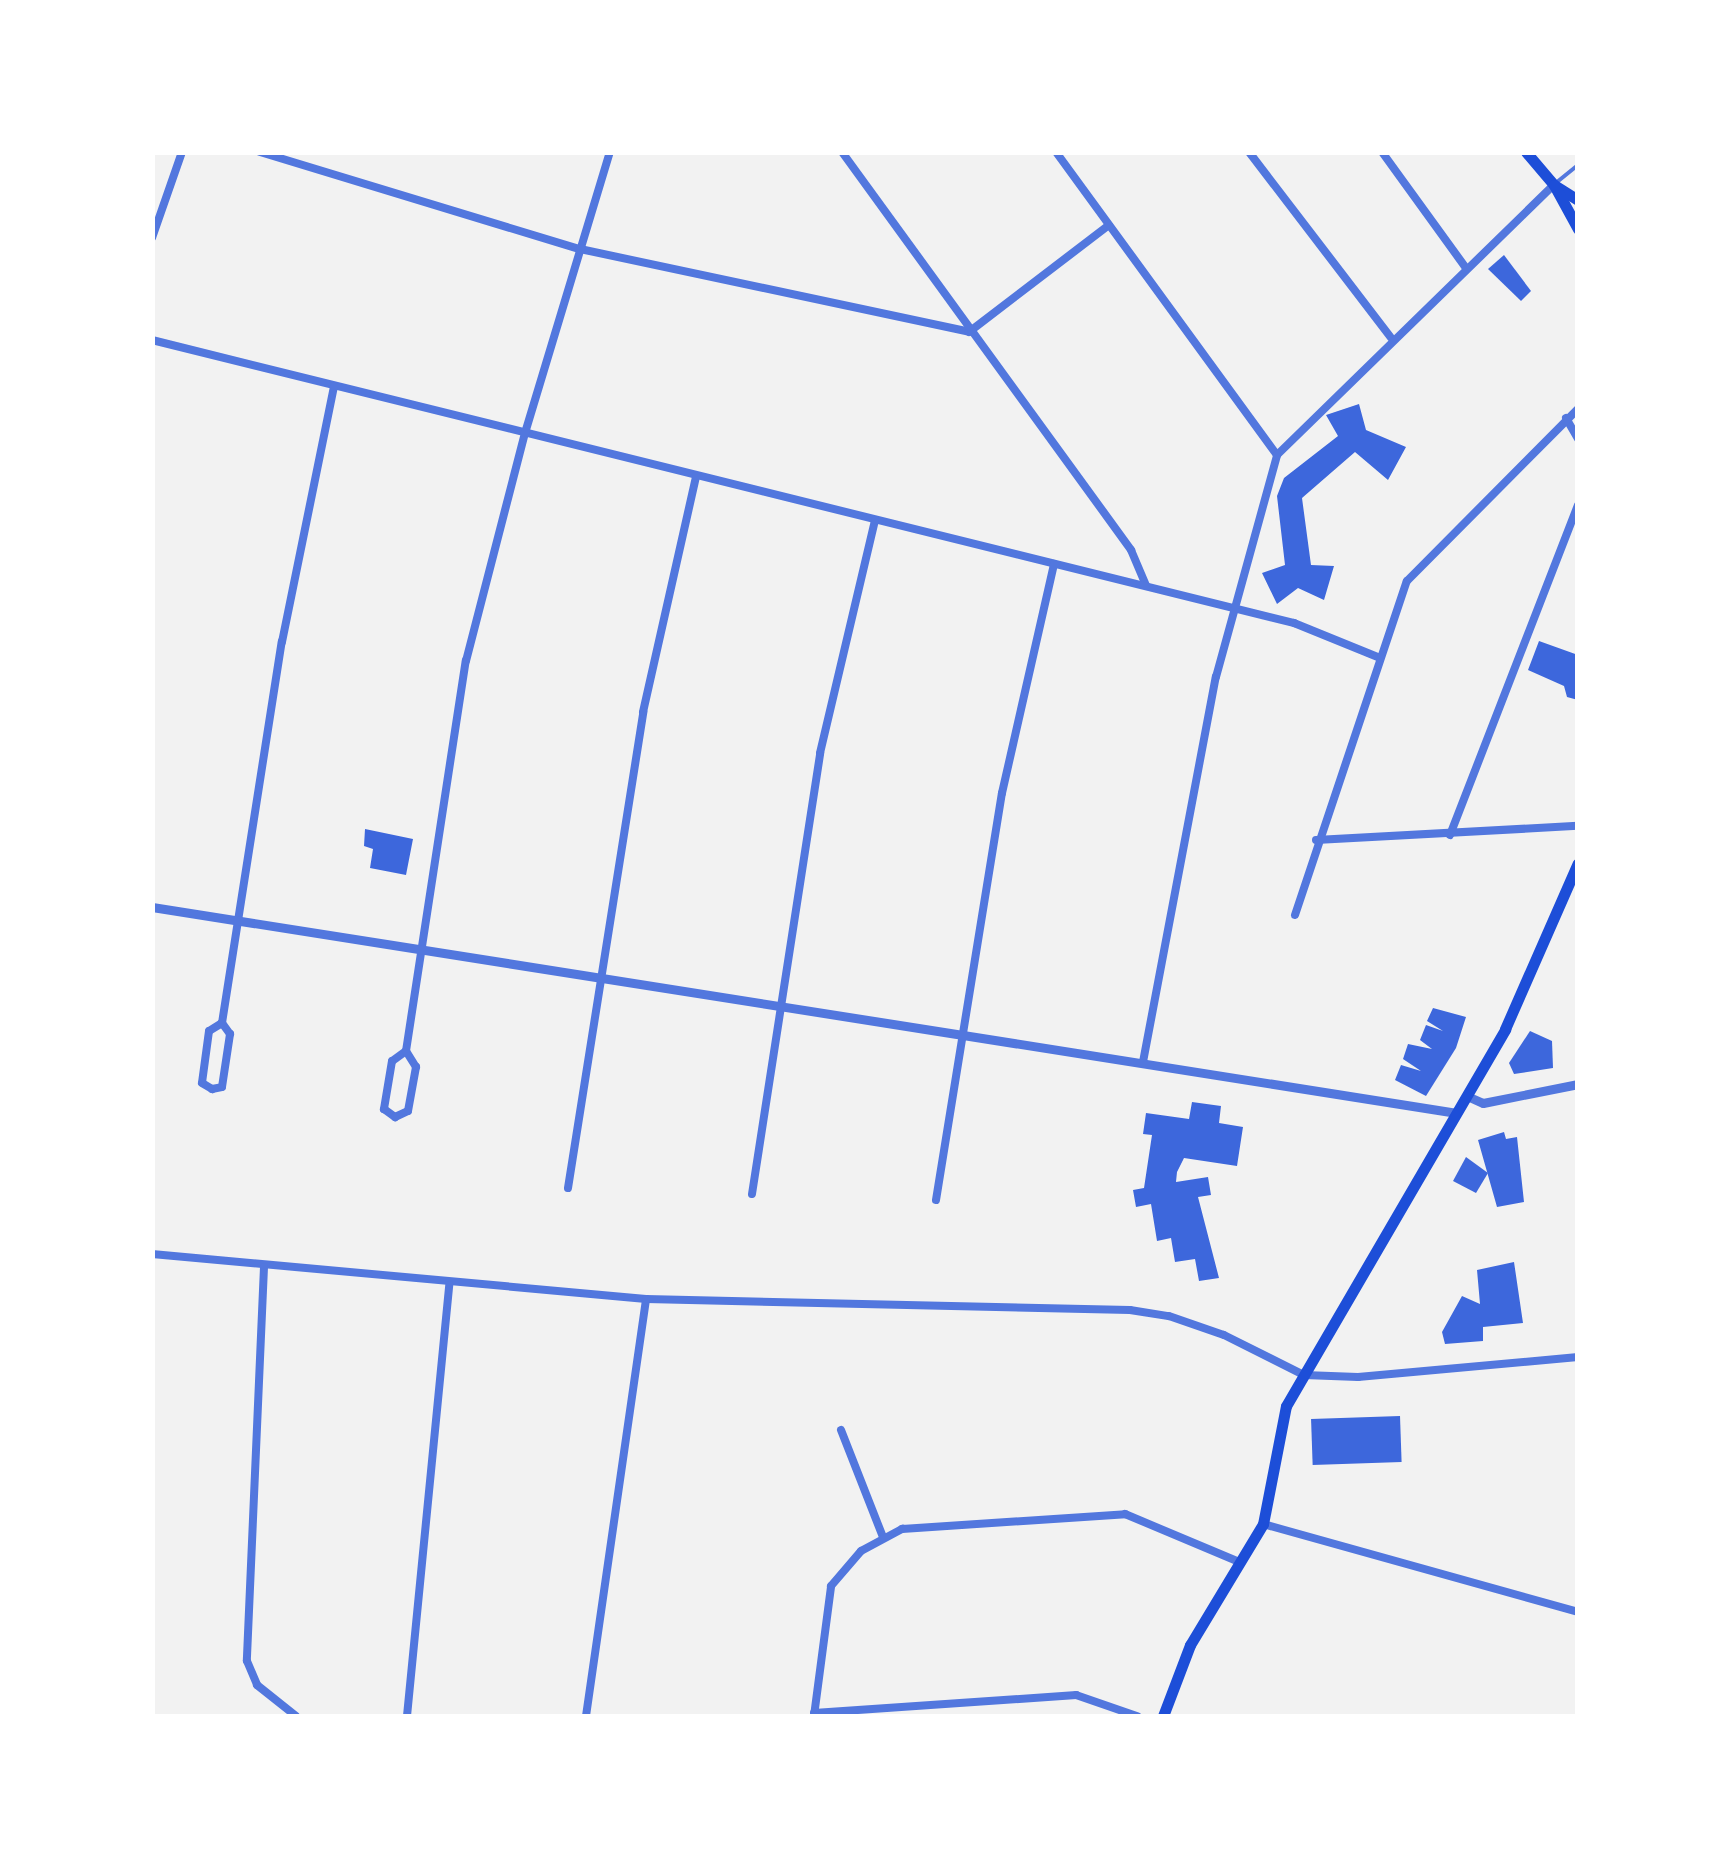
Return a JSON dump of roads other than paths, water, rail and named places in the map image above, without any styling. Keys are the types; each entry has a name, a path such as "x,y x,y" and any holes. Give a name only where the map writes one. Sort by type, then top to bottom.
{"main road":[{"path":"1526,152 1554,185 1578,200"},
{"path":"1554,185 1559,205 1578,230"},
{"path":"1163,1716 1190,1645 1263,1524 1279,1426 1304,1375 1467,1096 1532,975 1578,863"}],"street":[{"path":"152,238 182,152"},
{"path":"260,152 580,249 969,332 1109,225"},
{"path":"406,1051 392,1061 384,1109 395,1117 408,1111 416,1067 406,1051 466,662 525,434 610,152"},
{"path":"842,152 1131,550 1146,584"},
{"path":"1056,152 1278,455"},
{"path":"1249,152 1392,338"},
{"path":"1382,152 1466,268"},
{"path":"1143,1062 1234,608 1278,455 1392,338 1554,185"},
{"path":"152,340 1146,584 1294,623 1380,658"},
{"path":"222,1023 209,1030 202,1083 212,1089 222,1086 228,1052 230,1034 222,1023 303,516 334,386"},
{"path":"1294,916 1316,840 1407,581 1578,409"},
{"path":"1566,418 1578,438"},
{"path":"568,1188 647,692 696,476"},
{"path":"1450,835 1578,505"},
{"path":"752,1194 820,753 875,520"},
{"path":"936,1200 1002,792 1054,564"},
{"path":"1316,840 1578,826"},
{"path":"152,907 1457,1113"},
{"path":"1467,1096 1483,1103 1578,1084"},
{"path":"152,1254 646,1299 1130,1310 1169,1316 1224,1336 1304,1375 1358,1377 1578,1357"},
{"path":"264,1267 246,1660 258,1685 295,1716"},
{"path":"407,1716 449,1284"},
{"path":"586,1716 646,1299"},
{"path":"841,1430 883,1537"},
{"path":"1137,1716 1076,1695 814,1715 831,1586 843,1568 883,1537 923,1524 1125,1514 1239,1562"},
{"path":"1263,1524 1578,1612"}],"lane":[{"path":"1554,185 1578,166"}]}
